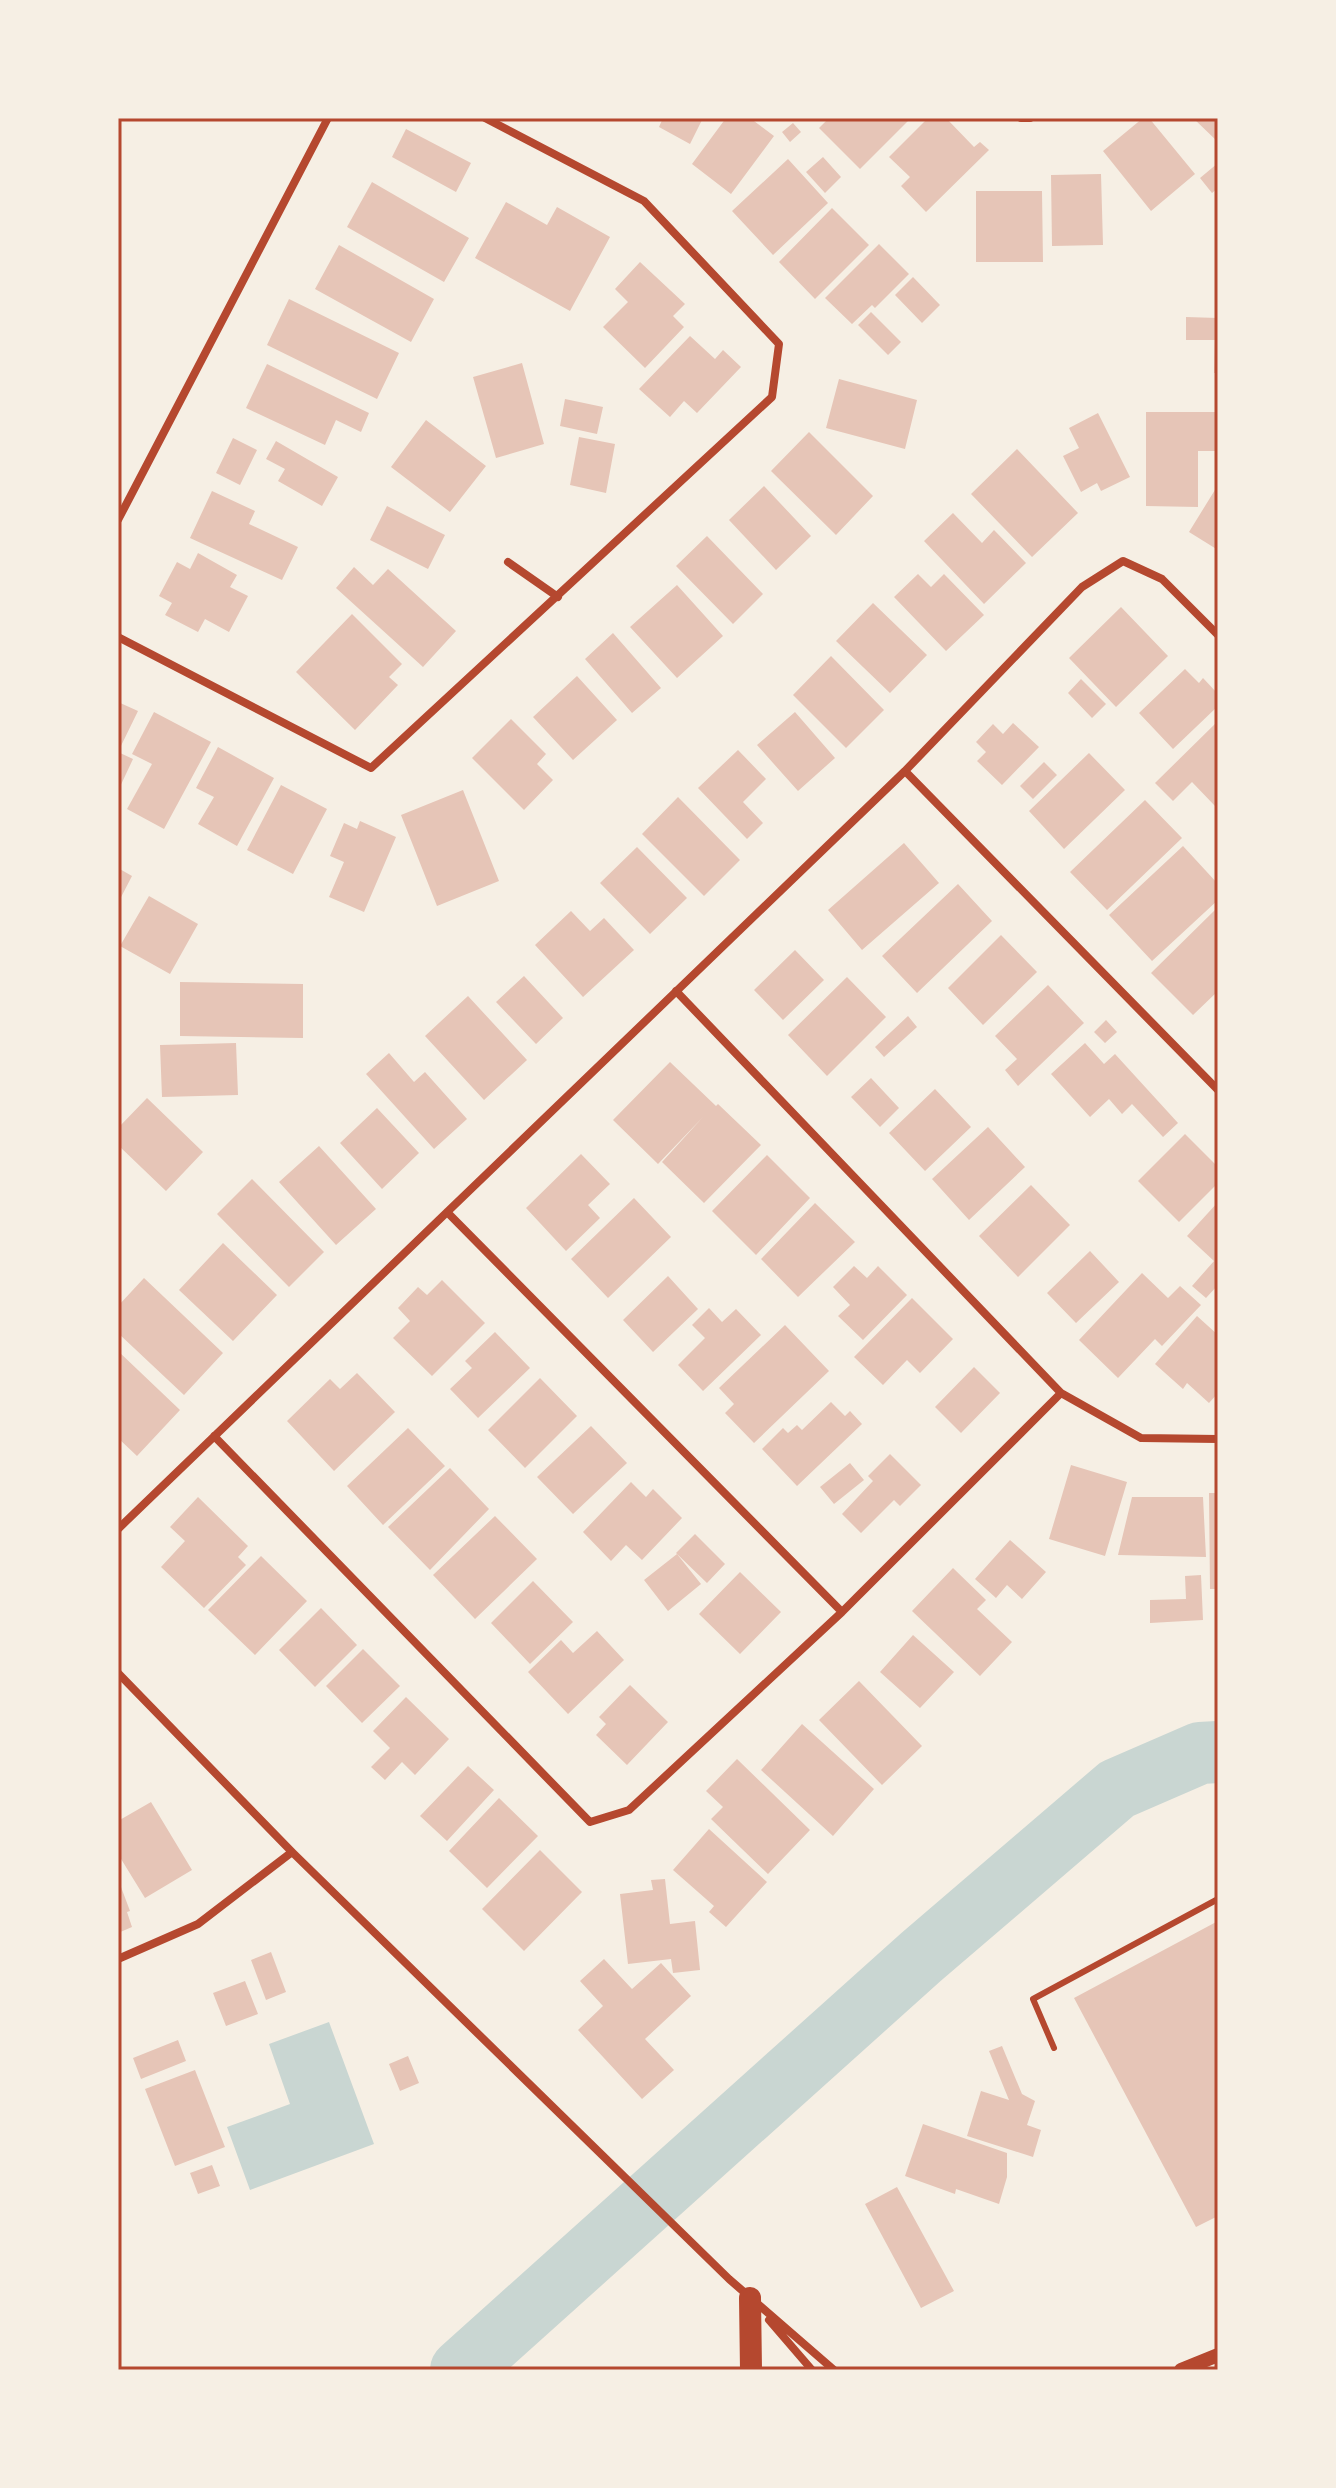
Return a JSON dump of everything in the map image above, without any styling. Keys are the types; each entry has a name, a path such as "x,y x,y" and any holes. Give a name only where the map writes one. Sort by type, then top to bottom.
{"highway":[{"path":"750,2298 751,2370"}],"street":[{"path":"118,520 328,118"},
{"path":"118,637 371,768 772,397 779,344 644,201 485,118"},
{"path":"1021,118 1030,118"},
{"path":"118,1529 905,771 1082,587 1123,561 1162,579 1218,635"},
{"path":"508,562 558,597"},
{"path":"905,771 1218,1090"},
{"path":"676,991 1061,1393 1141,1438 1218,1439"},
{"path":"447,1212 842,1612"},
{"path":"214,1436 590,1822 629,1810 842,1612 1061,1393"},
{"path":"118,1673 292,1852 750,2298 834,2370"},
{"path":"118,1959 198,1924 292,1852"},
{"path":"750,2298 812,2370"},
{"path":"1181,2370 1218,2355"}],"lane":[{"path":"1054,2048 1033,1999 1218,1899"}],"shaded area":[{"path":"329,2022 374,2144 250,2190 227,2127 290,2104 269,2044"}],"building":[{"path":"663,118 703,118 690,144 659,127"},
{"path":"726,118 750,118 774,136 731,194 692,164"},
{"path":"829,118 911,118 860,169 819,128"},
{"path":"928,118 946,118 974,147 980,142 989,150 926,212 901,186 910,177 889,157"},
{"path":"1143,118 1149,118 1195,174 1151,211 1103,151"},
{"path":"1193,118 1218,118 1218,142"},
{"path":"793,123 801,132 790,142 782,132"},
{"path":"406,129 471,163 456,192 392,157"},
{"path":"823,157 841,177 825,193 806,172"},
{"path":"788,159 828,203 773,255 732,211"},
{"path":"1218,163 1218,188 1212,193 1200,178"},
{"path":"1101,174 1103,245 1052,246 1051,175"},
{"path":"372,182 469,238 444,282 347,227"},
{"path":"976,191 1042,191 1043,262 976,262"},
{"path":"506,202 547,225 557,207 610,237 570,311 475,258"},
{"path":"832,208 869,245 815,299 779,262"},
{"path":"879,244 909,274 875,308 872,305 852,324 825,298"},
{"path":"339,245 434,299 411,342 315,289"},
{"path":"640,262 685,304 673,316 684,327 645,368 603,327 628,302 615,289"},
{"path":"913,277 940,305 922,323 895,295"},
{"path":"289,299 399,353 377,399 267,345"},
{"path":"871,312 901,342 888,355 858,325"},
{"path":"1186,317 1218,318 1218,373 1214,373 1215,340 1186,340"},
{"path":"690,336 715,359 723,350 741,367 697,413 684,401 670,417 639,389"},
{"path":"522,363 544,444 496,458 473,377"},
{"path":"267,364 369,413 361,432 336,420 325,445 246,408"},
{"path":"839,379 917,400 905,449 826,428"},
{"path":"565,399 603,407 597,434 560,426"},
{"path":"1146,412 1218,412 1218,451 1198,451 1198,507 1146,506"},
{"path":"1098,413 1130,477 1101,491 1097,483 1081,492 1063,456 1079,448 1069,428"},
{"path":"426,420 486,466 450,512 391,467"},
{"path":"809,432 873,496 836,535 771,471"},
{"path":"579,437 615,444 606,493 570,485"},
{"path":"233,438 257,450 240,485 216,473"},
{"path":"276,441 338,477 322,506 278,481 285,469 266,459"},
{"path":"1017,449 1078,513 1032,557 971,494"},
{"path":"1218,485 1218,550 1189,532"},
{"path":"764,486 811,536 776,570 729,520"},
{"path":"212,491 255,511 249,524 298,547 282,580 190,538"},
{"path":"387,506 445,535 428,569 370,540"},
{"path":"953,513 982,543 994,530 1026,563 984,604 924,541"},
{"path":"707,536 763,594 733,624 676,566"},
{"path":"198,553 237,575 230,587 248,596 229,632 205,619 198,632 165,615 172,603 159,596 177,562 190,569"},
{"path":"354,567 373,585 388,569 456,631 423,667 336,588"},
{"path":"918,574 931,587 944,574 984,615 946,651 894,597"},
{"path":"677,585 723,636 677,678 630,627"},
{"path":"873,603 927,655 890,693 836,641"},
{"path":"1121,607 1168,656 1116,707 1069,658"},
{"path":"352,614 402,664 389,677 398,685 355,730 296,672"},
{"path":"613,633 661,688 632,713 585,659"},
{"path":"831,656 884,710 846,748 793,695"},
{"path":"1185,669 1199,683 1203,678 1218,694 1218,706 1173,749 1139,713"},
{"path":"577,676 617,720 573,760 533,717"},
{"path":"1081,679 1106,704 1092,718 1068,693"},
{"path":"118,702 138,711 118,752"},
{"path":"154,712 211,742 164,829 127,809 152,764 132,754"},
{"path":"795,712 835,758 798,791 757,745"},
{"path":"511,719 546,754 537,764 553,780 524,810 472,758"},
{"path":"1218,721 1218,803 1215,806 1192,782 1173,801 1155,783"},
{"path":"1013,723 1039,747 1002,785 977,761 986,752 976,742 993,724 1003,734"},
{"path":"218,747 274,778 237,846 198,824 214,797 196,788"},
{"path":"738,750 766,779 743,802 763,823 747,839 698,788"},
{"path":"118,752 133,759 118,791"},
{"path":"1089,753 1125,790 1064,849 1029,811"},
{"path":"1044,762 1057,775 1033,799 1020,786"},
{"path":"281,785 327,809 293,874 247,850"},
{"path":"463,790 499,881 437,906 401,815"},
{"path":"678,797 740,860 704,896 642,834"},
{"path":"1145,800 1182,838 1107,910 1070,872"},
{"path":"360,821 396,837 364,912 329,897 344,862 330,856 344,823 357,829"},
{"path":"904,843 939,883 862,950 828,910"},
{"path":"1183,846 1218,884 1218,900 1152,961 1109,915"},
{"path":"637,847 687,898 650,934 600,883"},
{"path":"118,868 132,876 118,903"},
{"path":"958,884 992,921 917,993 882,956"},
{"path":"149,896 198,924 170,974 120,946"},
{"path":"1218,907 1218,991 1193,1015 1151,973"},
{"path":"571,911 590,931 604,918 634,950 583,997 535,945"},
{"path":"1001,935 1037,972 983,1025 948,988"},
{"path":"795,950 824,980 783,1020 754,990"},
{"path":"524,976 563,1018 536,1044 496,1002"},
{"path":"847,977 886,1017 827,1076 788,1035"},
{"path":"180,982 303,984 303,1038 180,1036"},
{"path":"1048,985 1084,1023 1018,1086 1005,1070 1017,1059 995,1036"},
{"path":"468,996 527,1060 484,1100 425,1036"},
{"path":"908,1016 917,1027 884,1057 875,1047"},
{"path":"1106,1020 1117,1032 1105,1043 1094,1032"},
{"path":"236,1043 238,1095 162,1097 160,1045"},
{"path":"1085,1043 1104,1064 1115,1054 1178,1123 1163,1137 1132,1104 1122,1114 1109,1099 1090,1117 1051,1074"},
{"path":"389,1053 414,1082 425,1072 467,1119 434,1149 366,1074"},
{"path":"670,1062 761,1145 704,1203 662,1162 703,1117 658,1164 613,1120"},
{"path":"871,1078 899,1108 880,1127 851,1097"},
{"path":"935,1089 971,1127 925,1171 889,1133"},
{"path":"147,1098 203,1152 166,1191 118,1145 118,1128"},
{"path":"377,1108 419,1153 382,1189 340,1143"},
{"path":"988,1127 1025,1167 969,1220 932,1179"},
{"path":"1185,1134 1218,1167 1218,1183 1179,1222 1138,1181"},
{"path":"319,1146 376,1209 336,1245 279,1182"},
{"path":"581,1154 610,1184 588,1205 600,1218 566,1251 526,1208"},
{"path":"767,1155 810,1198 756,1255 712,1211"},
{"path":"252,1179 324,1252 289,1287 217,1214"},
{"path":"1031,1185 1070,1225 1018,1277 979,1236"},
{"path":"634,1198 671,1237 608,1298 571,1259"},
{"path":"1218,1202 1218,1285 1206,1298 1192,1286 1214,1261 1187,1236"},
{"path":"815,1203 855,1242 798,1297 761,1259"},
{"path":"223,1243 277,1295 233,1341 179,1290"},
{"path":"1090,1251 1119,1282 1076,1323 1047,1293"},
{"path":"854,1266 867,1278 878,1266 907,1295 863,1340 838,1316 850,1305 833,1287"},
{"path":"1142,1273 1168,1298 1180,1286 1201,1305 1162,1346 1155,1339 1118,1378 1079,1340"},
{"path":"668,1276 698,1309 653,1352 623,1320"},
{"path":"144,1278 223,1353 184,1395 118,1333 118,1306"},
{"path":"442,1280 485,1323 432,1376 393,1338 410,1321 398,1308 418,1287 427,1295"},
{"path":"912,1298 953,1339 920,1373 907,1360 883,1385 854,1357"},
{"path":"709,1308 722,1322 736,1309 761,1335 703,1391 678,1365 705,1338 692,1325"},
{"path":"1197,1316 1218,1335 1218,1393 1209,1403 1187,1383 1183,1389 1155,1364"},
{"path":"785,1325 829,1371 754,1443 725,1413 734,1404 719,1388"},
{"path":"495,1332 530,1368 478,1418 450,1389 472,1368 465,1361"},
{"path":"118,1351 180,1410 137,1456 118,1438"},
{"path":"974,1367 1000,1393 961,1433 935,1407"},
{"path":"357,1373 395,1412 334,1471 287,1421 330,1379 340,1389"},
{"path":"540,1378 577,1416 525,1468 488,1430"},
{"path":"831,1402 845,1416 850,1411 862,1424 797,1486 762,1449 783,1428 788,1433 797,1425 802,1430"},
{"path":"591,1426 627,1463 573,1514 537,1477"},
{"path":"408,1428 445,1466 383,1525 347,1486"},
{"path":"890,1454 921,1485 900,1506 894,1500 861,1533 842,1514 873,1481 868,1476"},
{"path":"850,1463 864,1480 834,1504 820,1487"},
{"path":"1071,1465 1127,1482 1105,1556 1049,1539"},
{"path":"450,1468 489,1509 430,1570 388,1527"},
{"path":"631,1482 646,1497 653,1489 682,1518 642,1560 626,1545 611,1561 583,1532"},
{"path":"1209,1493 1218,1493 1218,1589 1210,1589"},
{"path":"198,1497 248,1546 238,1557 246,1565 204,1608 161,1567 185,1541 170,1527"},
{"path":"1132,1497 1203,1497 1206,1557 1118,1555"},
{"path":"495,1516 537,1559 475,1619 433,1575"},
{"path":"695,1534 725,1564 707,1583 676,1553"},
{"path":"1010,1540 1046,1572 1022,1599 1007,1585 996,1598 975,1579"},
{"path":"677,1554 701,1584 668,1611 644,1580"},
{"path":"261,1556 307,1601 255,1655 208,1610"},
{"path":"953,1568 986,1600 977,1609 1012,1642 980,1676 912,1611"},
{"path":"740,1572 781,1612 740,1654 699,1614"},
{"path":"1201,1575 1203,1620 1150,1623 1150,1600 1186,1599 1185,1576"},
{"path":"533,1581 573,1622 530,1664 491,1623"},
{"path":"321,1608 357,1645 315,1687 279,1650"},
{"path":"597,1631 624,1660 568,1714 528,1672 561,1640 573,1653"},
{"path":"913,1635 954,1672 920,1708 880,1672"},
{"path":"363,1649 400,1686 362,1723 326,1686"},
{"path":"859,1681 922,1746 882,1785 819,1720"},
{"path":"630,1685 668,1722 627,1765 596,1735 606,1724 599,1717"},
{"path":"406,1697 449,1739 415,1775 402,1762 385,1780 371,1767 390,1748 373,1731"},
{"path":"802,1724 874,1789 833,1836 761,1770"},
{"path":"737,1759 810,1830 768,1874 711,1819 723,1807 706,1791"},
{"path":"468,1766 494,1790 447,1841 420,1816"},
{"path":"499,1798 538,1836 487,1888 449,1851"},
{"path":"151,1802 192,1870 145,1898 118,1854 118,1821"},
{"path":"709,1829 767,1882 726,1927 709,1912 714,1906 673,1870"},
{"path":"540,1850 582,1892 524,1951 482,1909"},
{"path":"118,1879 130,1911 127,1912 132,1927 118,1933"},
{"path":"665,1879 670,1924 695,1921 700,1970 673,1973 671,1959 628,1964 620,1894 653,1890 651,1880"},
{"path":"1218,1921 1218,2216 1196,2227 1074,1998"},
{"path":"271,1952 286,1992 266,2000 251,1960"},
{"path":"604,1959 632,1989 661,1963 691,1996 645,2039 674,2070 642,2099 578,2030 603,2006 580,1981"},
{"path":"245,1981 258,2014 226,2026 213,1993"},
{"path":"178,2040 186,2061 141,2079 133,2058"},
{"path":"1002,2046 1022,2094 1035,2101 1027,2125 1041,2130 1033,2157 967,2136 981,2091 1009,2100 989,2051"},
{"path":"408,2056 419,2083 400,2091 389,2064"},
{"path":"195,2070 225,2147 175,2166 145,2089"},
{"path":"923,2124 1007,2153 1007,2177 999,2204 956,2189 955,2194 905,2176"},
{"path":"212,2165 220,2186 198,2194 190,2173"},
{"path":"897,2187 954,2291 921,2308 865,2204"}],"waterway":[{"path":"461,2370 921,1957 1117,1789 1200,1753 1218,1752"}]}
